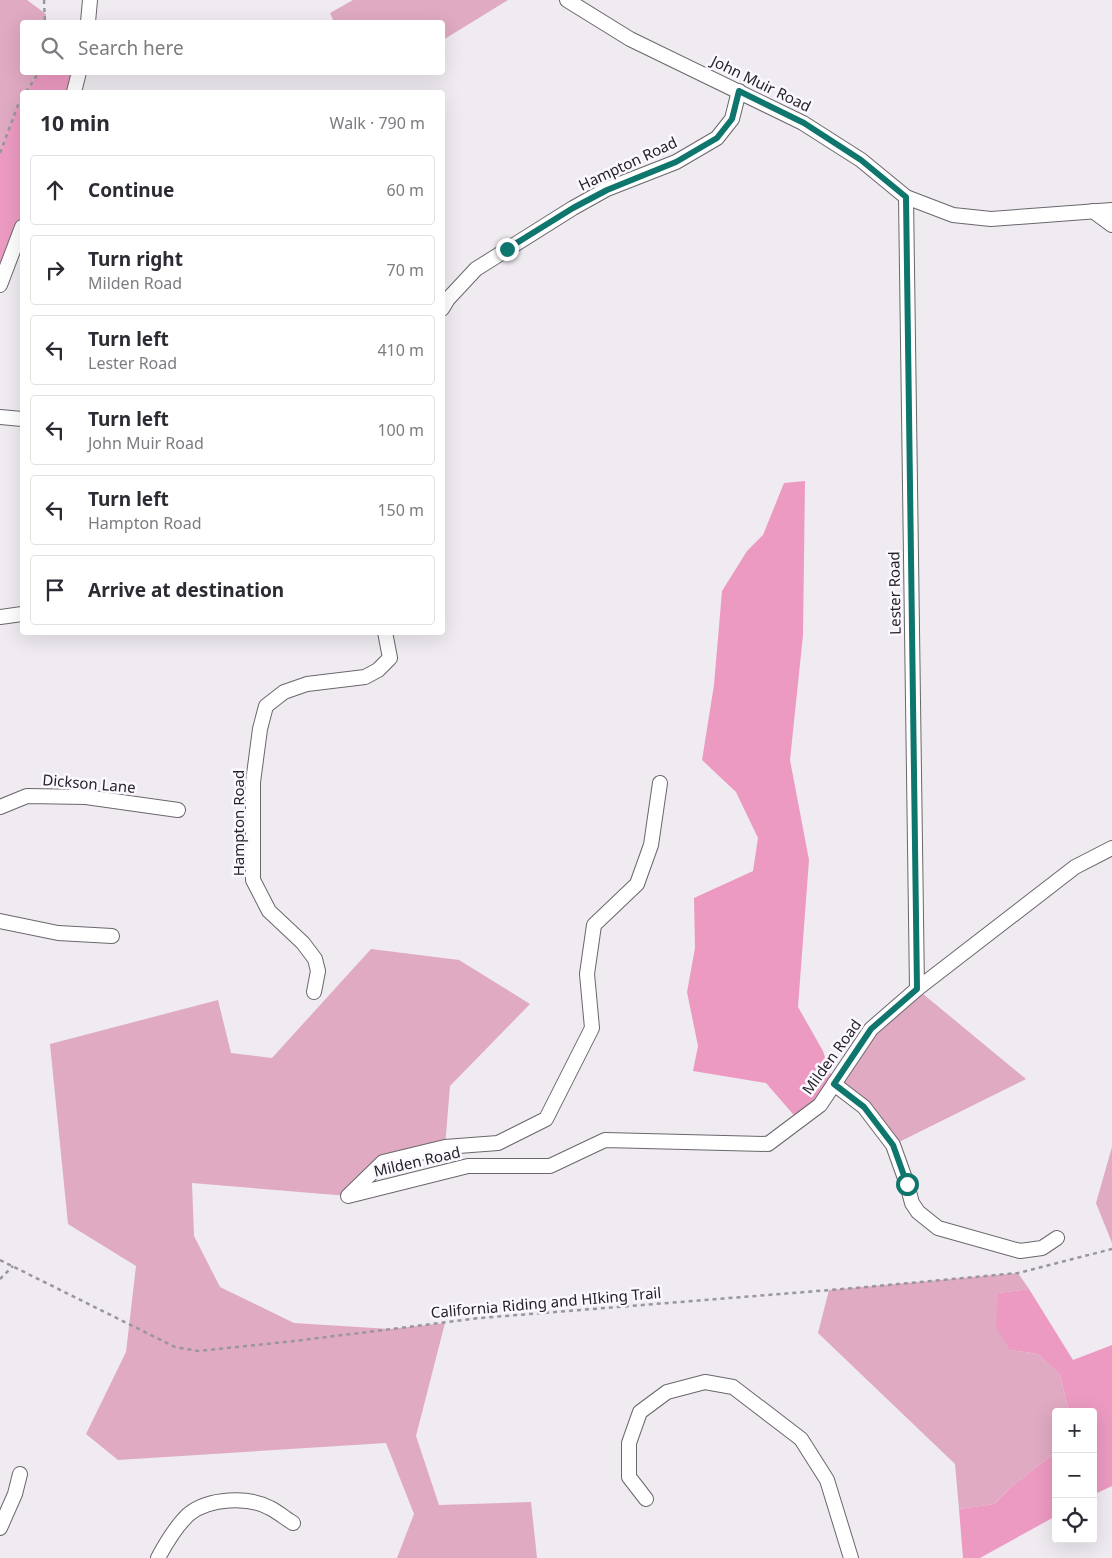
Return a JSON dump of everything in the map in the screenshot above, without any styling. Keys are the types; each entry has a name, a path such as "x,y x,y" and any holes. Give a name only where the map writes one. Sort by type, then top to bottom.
{"street":[{"path":"88,20 90,0"},
{"name":"John Muir Road","path":"567,0 630,39 804,123 861,160 906,197 953,215 991,220 1112,210"},
{"path":"74,90 78,75"},
{"name":"Hampton Road","path":"445,304 476,269 573,208 607,190 676,162 717,138 732,119 739,91"},
{"name":"Lester Road","path":"906,197 917,989"},
{"path":"1094,212 1112,225"},
{"path":"0,285 20,232"},
{"path":"0,417 20,419"},
{"path":"0,618 20,614"},
{"name":"Hampton Road","path":"314,992 318,971 315,959 303,943 269,911 253,880 253,782 260,729 266,706 284,692 306,684 365,678 378,670 390,658 386,635"},
{"name":"Milden Road","path":"660,783 651,845 637,884 594,924 587,974 592,1028 546,1119 498,1143 446,1146 383,1162 348,1196 468,1166 550,1166 605,1140 768,1144 820,1105 871,1029 917,989 1075,867 1112,848"},
{"name":"Dickson Lane","path":"0,808 27,796 86,798 178,810"},
{"path":"0,921 58,933 112,936"},
{"path":"834,1084 864,1107 893,1145 912,1203 918,1212 938,1228 1020,1251 1042,1248 1057,1238"},
{"path":"646,1499 629,1477 629,1443 640,1412 668,1392 705,1382 734,1388 800,1439 827,1480 851,1558"},
{"path":"0,1528 15,1494 20,1474"},
{"path":"158,1558 168,1541 190,1514 214,1502 248,1500 269,1507 293,1522"}],"path":[{"path":"44,0 45,20"},
{"path":"27,90 37,75"},
{"path":"0,153 20,102"},
{"name":"California Riding and HIking Trail","path":"0,1260 175,1348 198,1351 480,1318 1018,1273 1112,1249"},
{"path":"0,1279 13,1266"}],"shaded area":[{"path":"0,0 27,0 46,14 45,20 20,20 20,75 38,75 27,90 20,90 20,102 0,153"},
{"path":"353,0 508,0 445,39 445,20 333,20 330,13"},
{"path":"38,75 78,75 75,90 27,90"},
{"path":"20,102 20,232 0,285 0,153"},
{"path":"805,481 803,635 790,760 809,860 798,1007 823,1051 834,1084 799,1121 766,1083 693,1071 698,1046 687,992 695,948 694,898 753,871 758,838 736,792 702,760 714,685 722,591 747,551 763,535 784,483"},
{"path":"371,949 459,960 530,1004 450,1086 445,1147 383,1162 348,1196 192,1183 194,1236 220,1287 294,1323 390,1329 445,1323 416,1436 439,1505 531,1502 537,1558 397,1558 414,1514 386,1443 118,1460 86,1434 126,1352 136,1266 68,1224 50,1044 218,1000 231,1053 272,1058"},
{"path":"917,989 1026,1079 893,1145 834,1084 871,1029"},
{"path":"1112,1147 1112,1243 1096,1203"},
{"path":"1018,1273 1029,1289 998,1293 1010,1350 1038,1354 1060,1375 1068,1408 1052,1408 1052,1455 1012,1486 994,1504 959,1509 955,1464 818,1333 829,1290"},
{"path":"1029,1289 1073,1360 1112,1345 1112,1486 1097,1493 1097,1408 1068,1408 1060,1375 1038,1354 1010,1350 996,1327 998,1293"},
{"path":"1052,1455 1052,1518 980,1558 963,1558 959,1509 994,1504 1012,1486"}],"route":[{"path":"507,249 573,208 607,190 676,162 717,138 732,119 739,91 804,123 861,160 906,197 917,989 871,1029 834,1084 864,1107 893,1145 907,1184"}]}
